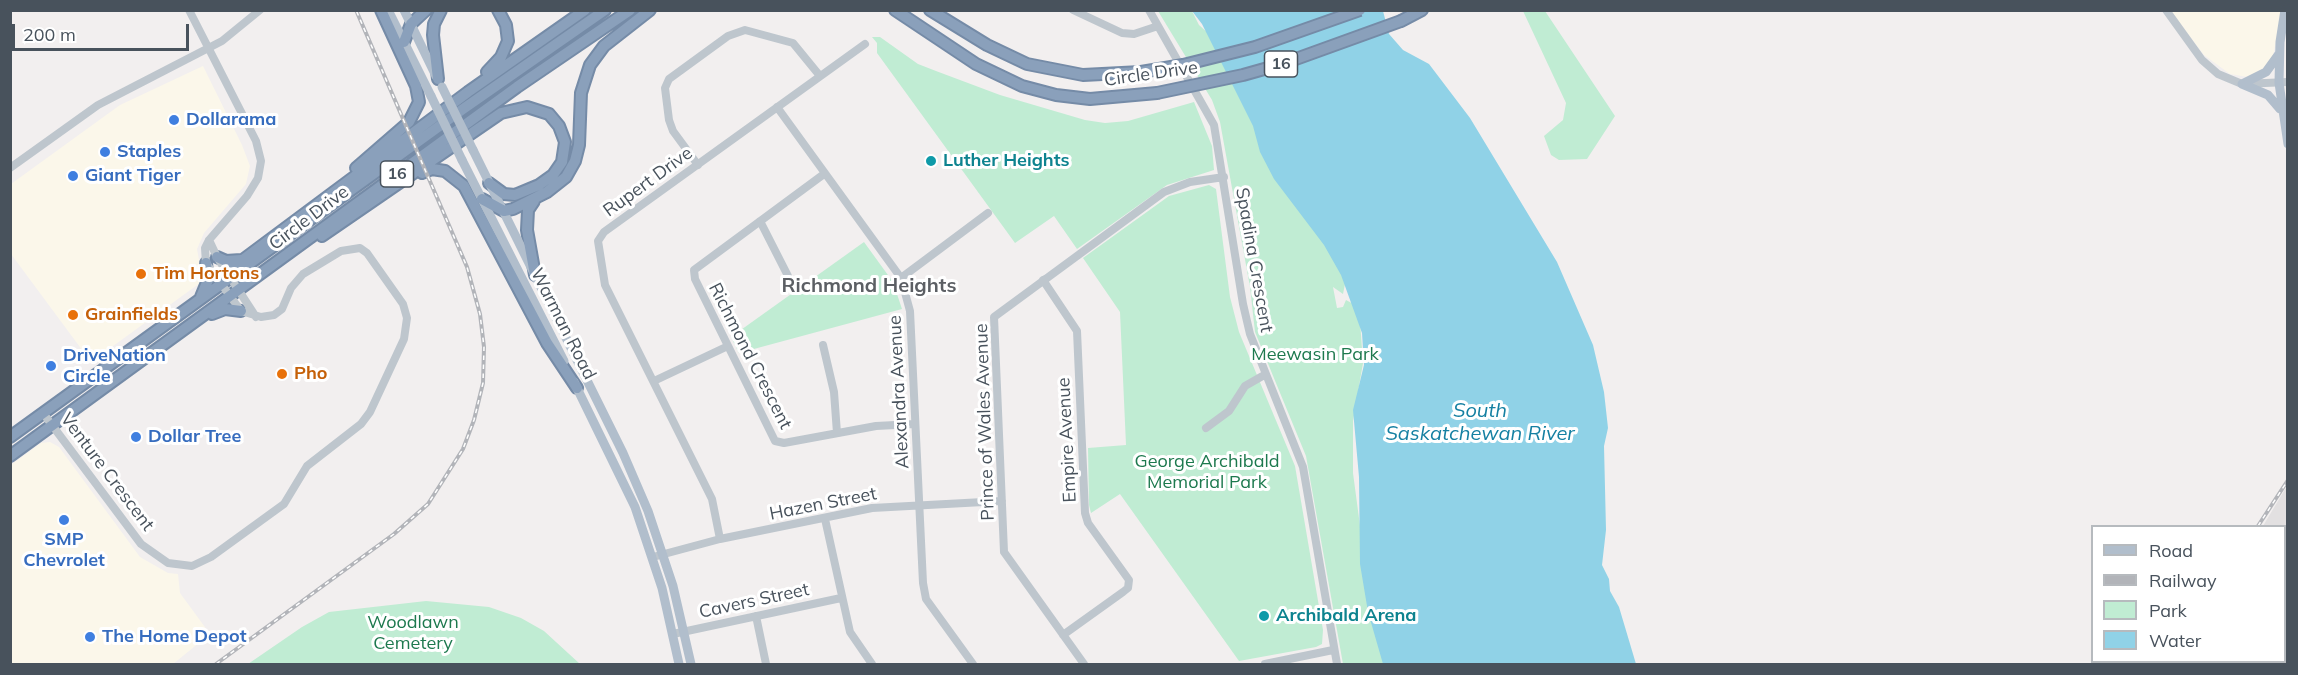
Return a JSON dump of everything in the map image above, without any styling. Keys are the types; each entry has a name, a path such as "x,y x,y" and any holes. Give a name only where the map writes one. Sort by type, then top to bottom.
{"highway":[{"path":"295,222 400,131 414,115 419,102 416,86 381,10"},
{"path":"404,42 411,24 426,10"},
{"path":"440,83 432,35 435,19 441,10"},
{"path":"398,145 490,69 501,57 508,35 505,20 498,10"},
{"path":"10,437 221,284 244,259 585,10"},
{"name":"Circle Drive","path":"230,275 605,10"},
{"name":"Circle Drive","path":"10,456 517,87 630,10"},
{"path":"535,275 527,235 527,216 530,206 560,183 575,161 580,138 581,93 590,65 604,46 650,10"},
{"name":"Circle Drive","path":"895,10 976,64 1022,86 1056,95 1090,99 1157,93 1243,75 1282,64 1401,21 1422,10"},
{"name":"Circle Drive","path":"930,10 987,45 1028,64 1083,75 1141,72 1183,65 1255,47 1360,10"},
{"path":"942,10 987,45"},
{"path":"278,262 345,223 501,113 527,107 549,114 559,126 565,142 564,156 553,175 539,185 515,195 504,194 489,183"},
{"path":"398,185 432,169 450,172 460,180 547,343 577,387"},
{"path":"482,199 504,211 539,197"},
{"path":"217,257 225,261 244,259"},
{"path":"200,299 208,280 206,263"},
{"path":"192,323 225,309 241,311"}],"main road":[{"name":"Warman Road","path":"388,10 635,507 653,557 674,634 679,664"},
{"name":"Warman Road","path":"404,10 623,453 664,553 686,630 691,664"},
{"path":"2285,10 2279,54 2283,82 2281,111 2288,144"},
{"path":"2242,84 2266,72 2279,54"},
{"path":"2242,84 2268,95 2281,111"}],"street":[{"path":"189,10 256,141 261,161 253,187 209,240 205,248 206,263 221,284 235,293 256,316"},
{"path":"10,168 98,105 222,41 260,10"},
{"path":"1073,10 1122,33 1134,34 1158,26"},
{"name":"Spadina Crescent","path":"1149,10 1214,125 1243,304 1250,334 1303,467 1336,664"},
{"path":"2166,10 2207,65 2225,78 2242,84 2283,82"},
{"path":"698,165 673,130 669,120 665,88 669,79 728,36 745,30 794,43 820,76"},
{"name":"Rupert Drive","path":"720,539 712,499 605,285 598,242 604,232 865,44"},
{"name":"Alexandra Avenue","path":"777,107 901,278 910,311 923,583 926,599 973,664"},
{"name":"Richmond Crescent","path":"824,174 694,270 694,279 775,441 784,444 876,426 915,424"},
{"name":"Prince of Wales Avenue","path":"1084,664 1004,552 994,317 1164,192 1190,182 1224,177"},
{"path":"901,278 988,213"},
{"path":"760,221 788,276"},
{"path":"209,240 217,257 230,275 241,311 256,316"},
{"name":"Venture Crescent","path":"44,413 144,548 164,561 177,566 192,566 207,560 284,504 307,466 364,421 404,339 406,323 400,301 367,253 355,247 336,253 299,277 278,312 270,316 256,316"},
{"name":"Empire Avenue","path":"1043,280 1069,316 1077,332 1085,513 1088,523 1129,580 1128,588 1063,635"},
{"path":"823,345 834,392 837,433"},
{"path":"654,381 728,346"},
{"path":"1206,428 1229,411 1245,386 1266,374"},
{"name":"Hazen Street","path":"653,557 720,539 872,508 1002,501"},
{"path":"825,519 850,632 872,664"},
{"name":"Cavers Street","path":"674,634 842,598"},
{"path":"756,616 766,664"},
{"path":"1265,664 1333,650"}],"shaded area":[{"path":"2171,11 2282,11 2273,56 2268,66 2248,77 2230,74 2204,55"},
{"path":"203,66 250,166 246,184 204,233 197,249 202,276 200,283 91,362 11,254 11,184 120,105"},
{"path":"50,442 59,447 140,557 168,573 178,574 180,593 210,634 173,664 11,664 11,465 41,443"},
{"path":"2287,486 2287,664 2177,664 2286,663 2286,525 2264,525"}],"green space":[{"name":"Meewasin Park","path":"1158,11 1192,11 1199,25 1208,33 1342,266 1345,284 1343,294 1333,287 1337,308 1343,307 1346,300 1359,307 1363,363 1353,421 1353,473 1368,586 1386,664 1343,664 1306,456 1255,332 1250,287 1220,122 1212,100"},
{"path":"1523,11 1545,11 1615,116 1587,159 1559,160 1551,155 1544,136 1563,120 1566,103"},
{"path":"872,37 880,37 918,64 1000,95 1085,120 1105,123 1128,121 1194,102 1212,146 1214,170 1167,185 1077,249 1054,216 1015,243 877,53 877,43"},
{"name":"George Archibald Memorial Park","path":"1209,185 1216,189 1230,297 1239,332 1295,466 1323,630 1322,644 1316,647 1239,661 1120,494 1091,513 1089,505 1088,448 1126,445 1120,312 1083,258 1169,196"},
{"path":"864,242 893,282 902,309 739,353 731,337"},
{"name":"Woodlawn Cemetery","path":"426,601 489,607 521,618 544,631 580,664 248,664 302,627 329,612"}],"water":[{"name":"South Saskatchewan River","path":"1192,11 1383,11 1389,34 1403,50 1429,64 1470,118 1557,262 1593,345 1604,392 1608,428 1604,446 1606,530 1602,565 1609,579 1610,591 1619,607 1636,664 1383,664 1368,612 1360,564 1359,477 1353,410 1364,365 1362,333 1341,275 1324,245 1274,179 1260,152 1253,126 1202,24"}],"railway":[{"path":"216,664 394,534 428,504 463,449 474,420 483,383 484,347 480,314 467,267 356,10"},
{"path":"2259,525 2288,480"}],"place":[{"name":"Dollarama","path":"174,120"},
{"name":"Staples","path":"105,152"},
{"name":"Luther Heights","path":"931,161"},
{"name":"Giant Tiger","path":"73,176"},
{"name":"Tim Hortons","path":"141,274"},
{"name":"Grainfields","path":"73,315"},
{"name":"DriveNation Circle","path":"51,366"},
{"name":"Pho","path":"282,374"},
{"name":"Dollar Tree","path":"136,437"},
{"name":"SMP Chevrolet","path":"64,520"},
{"name":"Archibald Arena","path":"1264,616"},
{"name":"The Home Depot","path":"90,637"}],"district":[{"name":"Richmond Heights","path":"869,286"}]}
